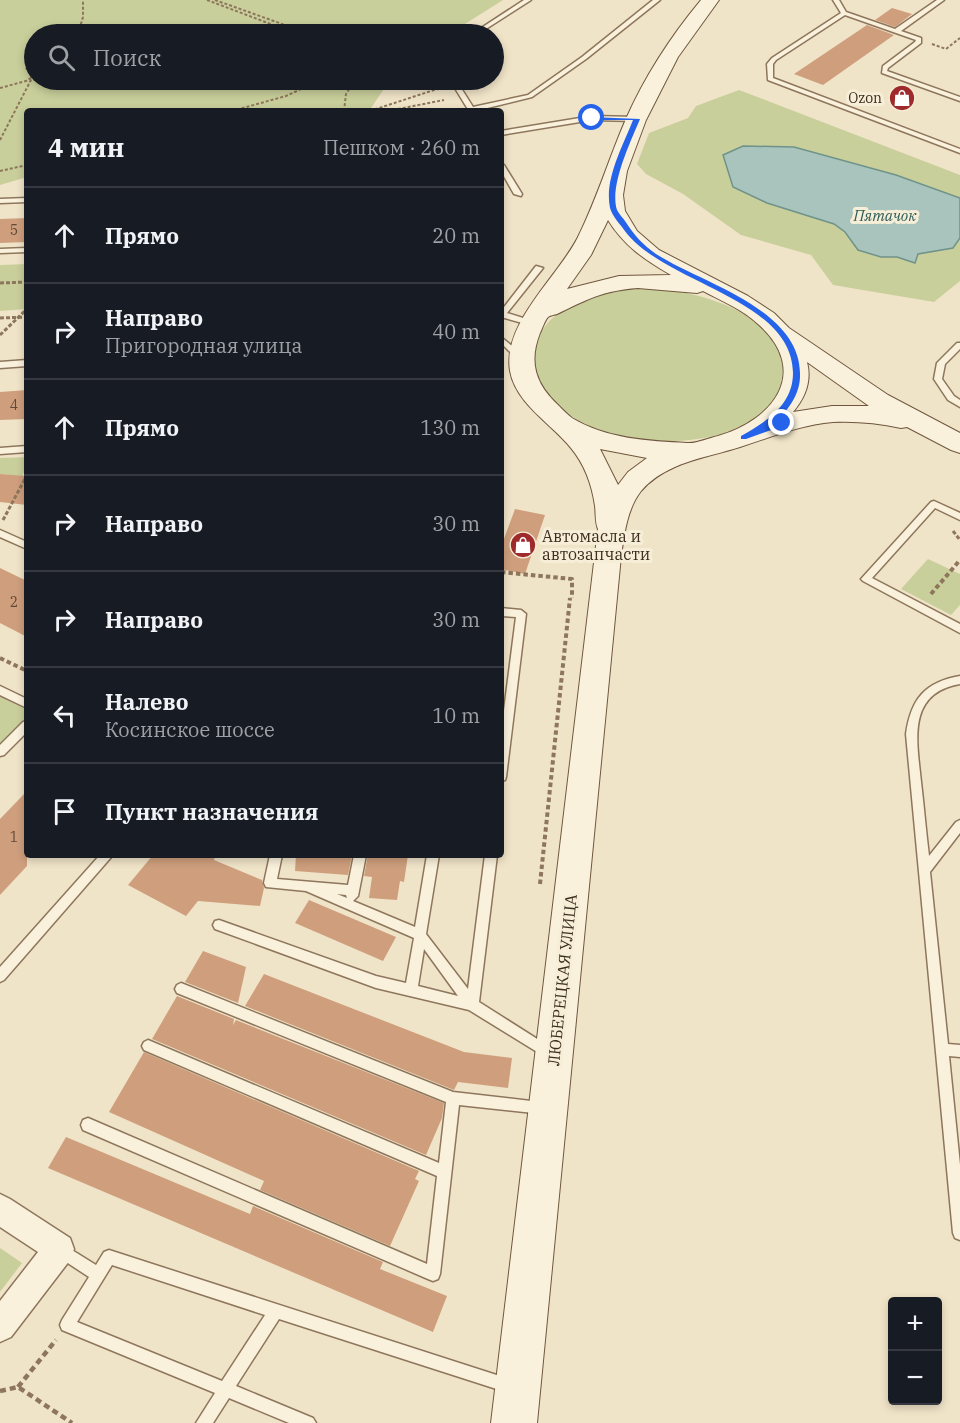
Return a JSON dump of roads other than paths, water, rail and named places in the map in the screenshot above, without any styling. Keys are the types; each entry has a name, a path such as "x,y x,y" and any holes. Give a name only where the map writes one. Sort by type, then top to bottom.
{"main road":[{"path":"610,536 609,503 603,477 585,446 541,405 528,388 522,373 520,357 524,340 532,324 581,253 637,119 679,40 706,1"},
{"path":"617,170 613,194 614,210 633,239 654,255 757,312 782,333 879,401 949,439"},
{"path":"532,324 561,300 605,284 628,281 678,283 727,295"},
{"path":"744,438 772,420 791,398 797,381 796,364 791,348 782,333"},
{"path":"610,536 620,504 639,477 667,460 744,438 782,423 804,417 855,414 896,419 949,439"},
{"path":"558,419 579,432 605,442 634,448 664,451 718,446"},
{"name":"ЛЮБЕРЕЦКАЯ УЛИЦА","path":"516,1406 610,536"}],"street":[{"path":"0,1209 59,1249 0,1326"}],"lane":[{"path":"491,24 528,0"},
{"path":"479,108 530,96 584,58 657,0"},
{"path":"836,0 844,13 915,37 920,41 885,67 884,72 960,99"},
{"path":"896,31 940,0"},
{"path":"844,13 771,62 770,79 960,151"},
{"path":"459,90 470,108"},
{"path":"504,133 592,118 637,119"},
{"path":"504,170 518,194"},
{"path":"0,201 24,200"},
{"path":"0,251 24,250"},
{"path":"504,314 539,268"},
{"path":"504,319 532,324"},
{"path":"504,342 520,357"},
{"path":"960,345 941,363 938,379 951,398 960,404"},
{"path":"0,365 24,363"},
{"path":"0,451 24,449"},
{"path":"960,517 934,504 866,579 960,629"},
{"path":"0,533 24,545"},
{"path":"504,612 522,614 504,754"},
{"path":"960,680 941,684 927,692 918,704 911,734 960,1233"},
{"path":"0,690 24,702"},
{"path":"0,752 24,728"},
{"path":"925,870 960,825"},
{"path":"0,976 104,858"},
{"path":"275,858 270,883 353,890"},
{"path":"351,905 359,858"},
{"path":"411,990 433,858"},
{"path":"472,1005 491,858"},
{"path":"307,886 420,935 472,1005"},
{"path":"219,924 376,982 472,1005 554,1056"},
{"path":"181,989 453,1098 548,1108"},
{"path":"148,1046 445,1172"},
{"path":"942,1050 960,1051"},
{"path":"88,1125 433,1274 453,1098"},
{"path":"59,1249 99,1275"},
{"path":"308,1423 67,1325 110,1257 276,1311 516,1406"},
{"path":"204,1423 276,1311"}],"water":[{"name":"Пятачок","path":"743,146 794,147 896,175 960,198 960,238 953,248 918,254 915,263 897,257 881,257 858,250 845,232 834,224 767,203 733,187 723,155"}],"place":[{"name":"Ozon","path":"902,98"},
{"name":"Автомасла и автозапчасти","path":"523,545"}]}
